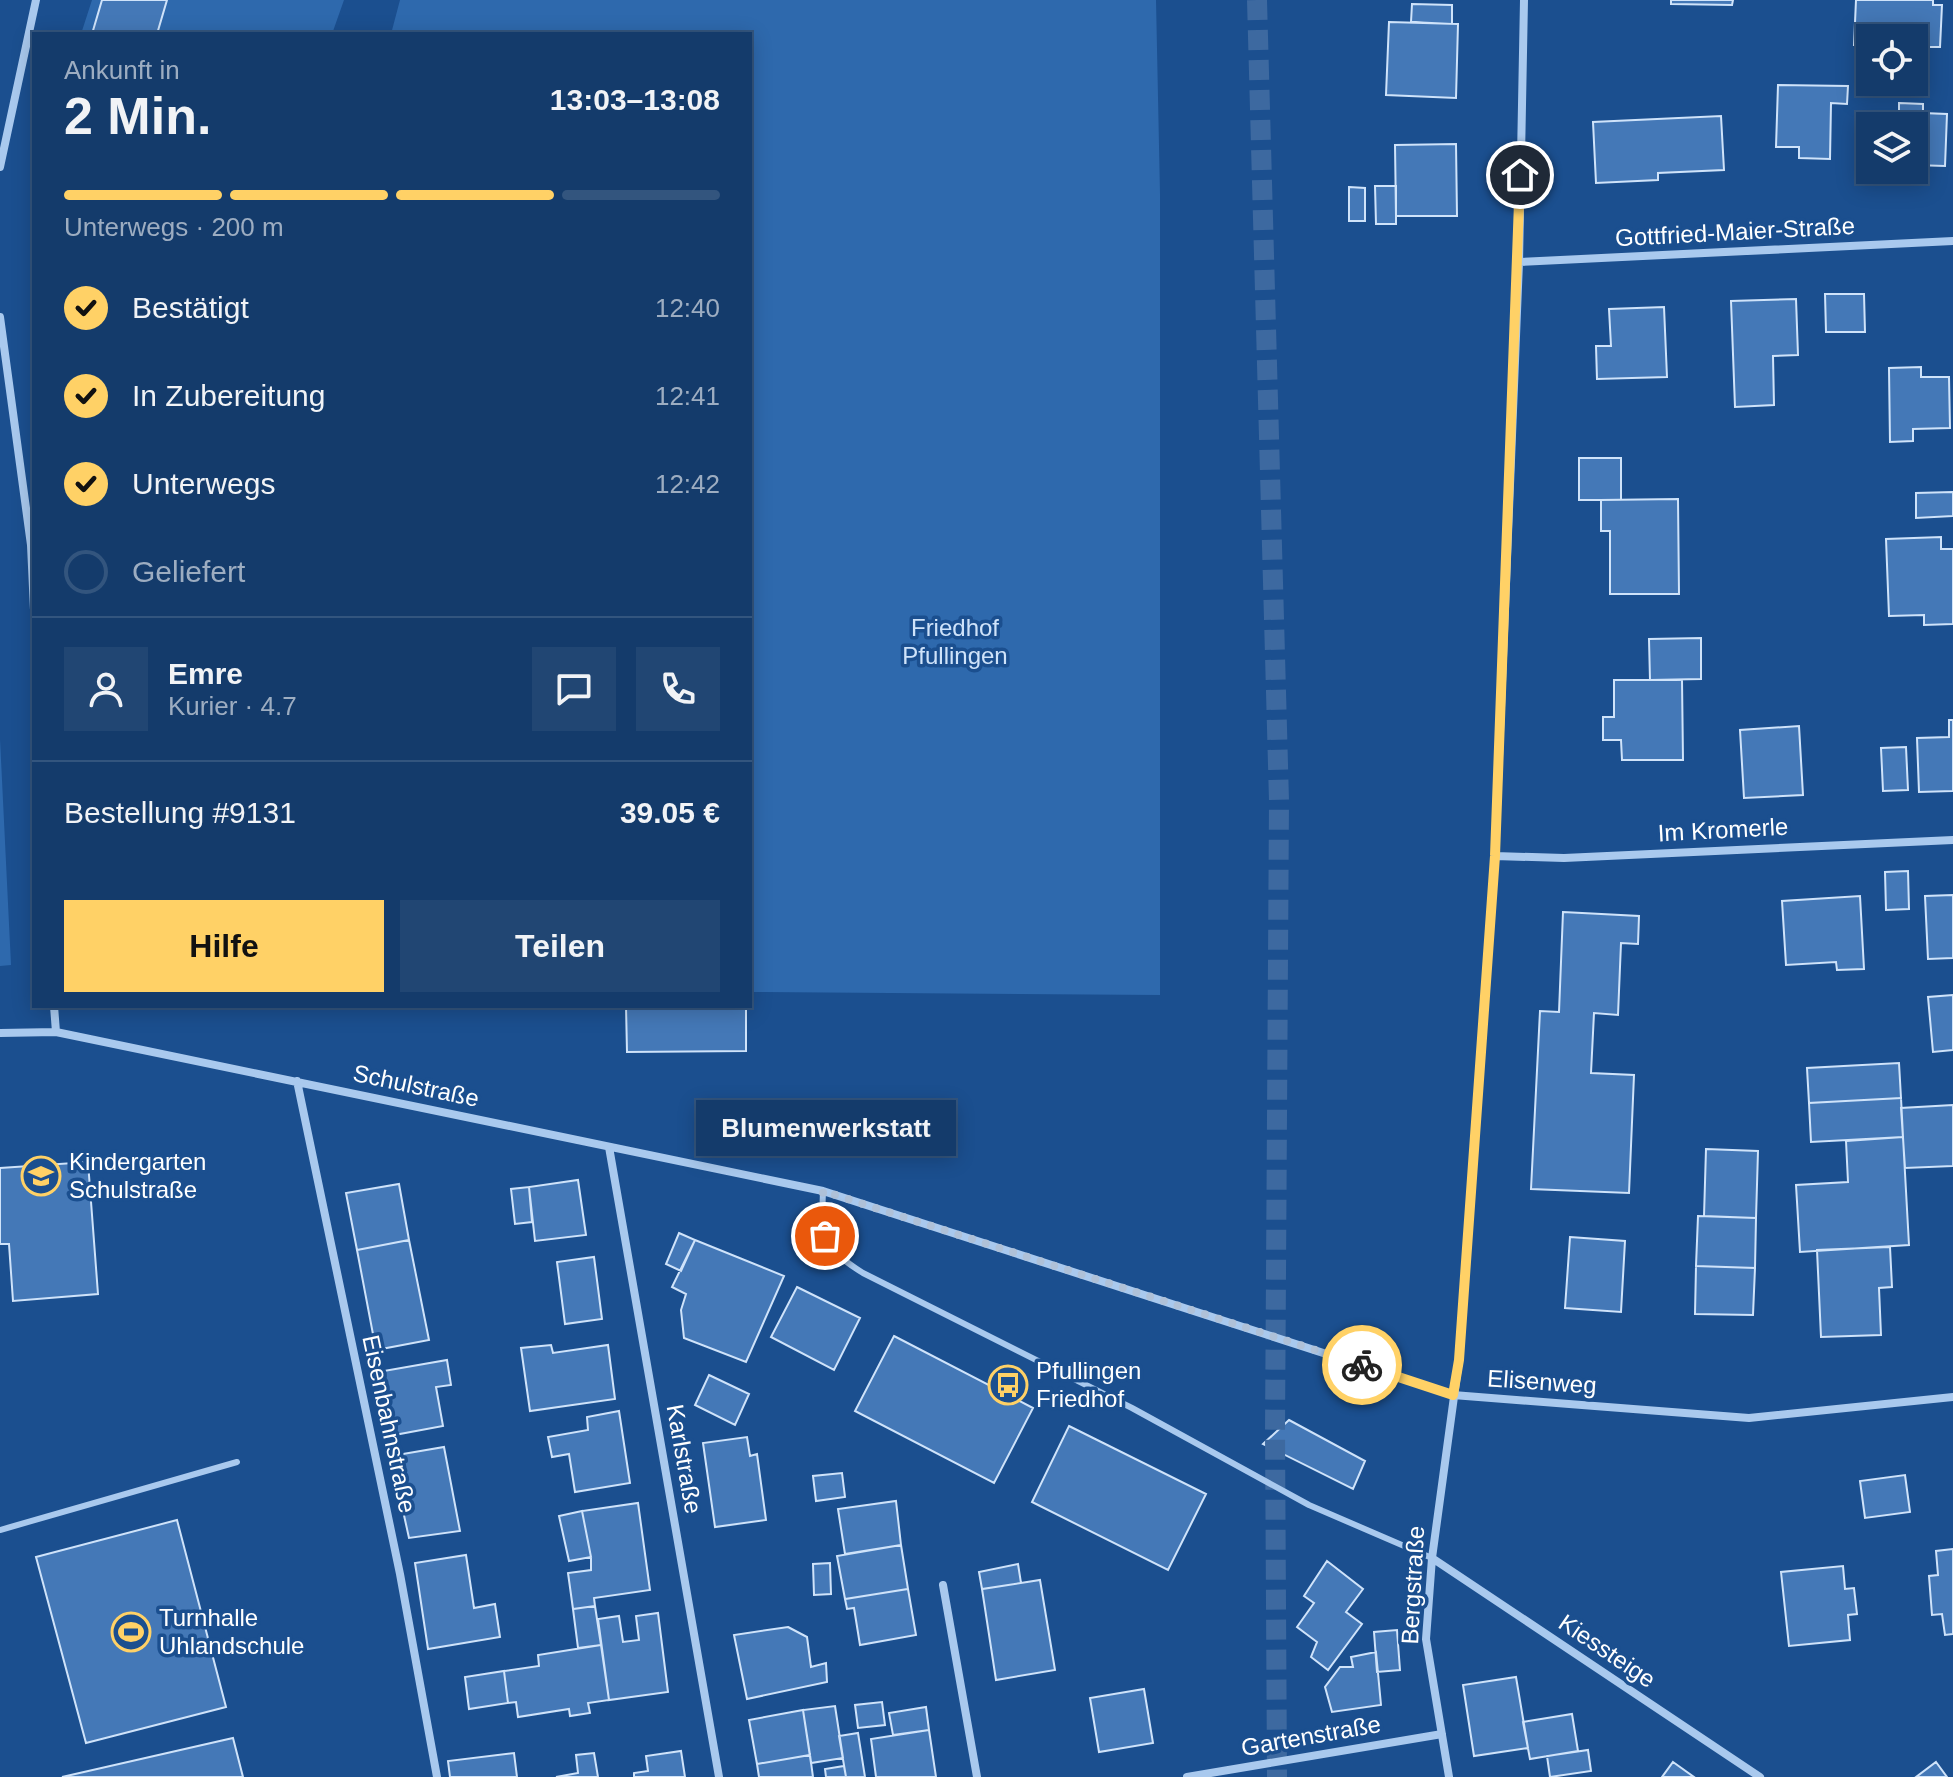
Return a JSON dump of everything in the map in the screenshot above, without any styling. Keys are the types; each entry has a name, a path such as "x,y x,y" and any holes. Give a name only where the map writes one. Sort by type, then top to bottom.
{"street":[{"path":"0,167 36,0"},
{"name":"Bergstraße","path":"1449,1777 1426,1639 1432,1558 1459,1360 1495,856 1519,262 1524,0"},
{"name":"Gottfried-Maier-Straße","path":"1519,262 1953,241"},
{"path":"0,317 32,567"},
{"name":"Im Kromerle","path":"1495,856 1564,858 1953,840"},
{"path":"54,1008 56,1032"},
{"name":"Schulstraße","path":"0,1033 56,1032 823,1191"},
{"name":"Eisenbahnstraße","path":"297,1081 400,1574 437,1777"},
{"name":"Karlstraße","path":"609,1147 719,1777"},
{"name":"Elisenweg","path":"823,1191 1453,1395 1749,1418 1953,1397"},
{"name":"Kiessteige","path":"1432,1558 1760,1777"},
{"path":"943,1585 977,1777"},
{"name":"Gartenstraße","path":"1187,1777 1442,1734"}],"lane":[{"path":"823,1191 825,1236 838,1258 1106,1395 1309,1505 1432,1558"},
{"path":"0,1530 237,1462"}],"green space":[{"path":"92,0 344,0 333,32 82,32"},
{"name":"Friedhof Pfullingen","path":"400,0 1156,0 1160,194 1160,995 752,992 752,32 392,32"},
{"path":"0,739 11,965 0,966"}],"building":[{"path":"102,0 167,0 158,32 93,32"},
{"path":"1671,0 1733,0 1732,5 1671,4"},
{"path":"1856,0 1933,0 1933,5 1942,5 1940,47 1928,47 1928,24 1856,24 1854,45"},
{"path":"1412,4 1452,5 1452,24 1411,22"},
{"path":"1389,22 1458,24 1456,98 1386,95"},
{"path":"1778,85 1848,86 1847,104 1831,103 1830,159 1799,158 1799,147 1776,147"},
{"path":"1899,103 1923,104 1923,112 1899,112"},
{"path":"1928,113 1947,114 1945,166 1928,165"},
{"path":"1721,116 1724,170 1658,173 1658,180 1596,183 1593,122"},
{"path":"1456,144 1457,216 1396,216 1395,145"},
{"path":"1375,186 1396,186 1396,224 1376,224"},
{"path":"1349,187 1365,188 1365,221 1349,221"},
{"path":"1825,294 1864,294 1865,332 1826,332"},
{"path":"1796,299 1798,355 1773,356 1774,405 1735,407 1731,301"},
{"path":"1664,307 1667,377 1597,379 1596,346 1611,346 1609,309"},
{"path":"1921,367 1921,377 1949,377 1950,428 1913,429 1913,441 1890,442 1889,368"},
{"path":"1579,458 1621,458 1621,500 1579,500"},
{"path":"1953,492 1953,516 1916,518 1916,493"},
{"path":"1678,499 1679,594 1610,594 1610,531 1601,531 1601,500"},
{"path":"1941,537 1941,549 1953,549 1953,624 1924,625 1924,615 1889,616 1886,539"},
{"path":"1701,638 1701,679 1650,680 1649,639"},
{"path":"1614,680 1682,680 1683,760 1622,760 1621,740 1603,740 1603,717 1614,717"},
{"path":"1949,720 1953,720 1953,791 1919,792 1917,738 1949,737"},
{"path":"1799,726 1803,795 1744,798 1740,730"},
{"path":"1906,747 1908,790 1883,791 1881,748"},
{"path":"1908,871 1909,909 1886,910 1885,872"},
{"path":"1953,895 1953,958 1928,959 1925,896"},
{"path":"1860,896 1864,969 1837,970 1836,962 1786,965 1782,901"},
{"path":"1563,912 1639,916 1638,944 1621,943 1618,1015 1594,1013 1591,1073 1634,1075 1629,1193 1531,1189 1540,1011 1559,1012"},
{"path":"1953,995 1953,1050 1933,1052 1928,997"},
{"path":"626,1008 746,1008 746,1051 627,1052"},
{"path":"1899,1063 1901,1098 1809,1103 1807,1068"},
{"path":"1901,1098 1903,1137 1811,1142 1809,1103"},
{"path":"1953,1105 1953,1166 1905,1168 1901,1108"},
{"path":"1903,1137 1909,1245 1800,1252 1796,1185 1848,1182 1846,1141"},
{"path":"1706,1149 1758,1151 1756,1218 1704,1216"},
{"path":"88,1162 98,1294 13,1301 9,1244 0,1244 0,1168"},
{"path":"578,1180 586,1235 535,1241 529,1187"},
{"path":"399,1184 409,1240 357,1250 346,1193"},
{"path":"529,1187 532,1222 515,1224 511,1189"},
{"path":"1698,1216 1756,1218 1755,1268 1696,1266"},
{"path":"679,1233 695,1240 681,1271 666,1264"},
{"path":"1570,1237 1625,1241 1621,1312 1565,1308"},
{"path":"409,1240 429,1340 376,1350 357,1250"},
{"path":"695,1240 784,1276 746,1362 684,1338 681,1310 686,1294 672,1287"},
{"path":"1890,1247 1892,1287 1879,1288 1881,1335 1821,1337 1817,1250"},
{"path":"594,1257 602,1319 565,1324 557,1262"},
{"path":"1696,1266 1755,1268 1753,1315 1695,1314"},
{"path":"797,1287 860,1318 834,1370 771,1337"},
{"path":"894,1336 1033,1408 994,1483 855,1411"},
{"path":"551,1345 553,1353 608,1345 615,1399 530,1411 521,1348"},
{"path":"447,1360 451,1385 436,1387 443,1426 389,1436 378,1372"},
{"path":"709,1375 749,1394 735,1425 695,1405"},
{"path":"619,1411 630,1483 575,1492 569,1454 552,1457 548,1437 588,1430 587,1417"},
{"path":"1289,1420 1365,1461 1353,1489 1263,1444"},
{"path":"1069,1426 1206,1494 1168,1570 1032,1502"},
{"path":"747,1437 750,1456 757,1454 766,1520 715,1527 703,1443"},
{"path":"444,1447 460,1531 409,1538 391,1456"},
{"path":"842,1473 845,1497 816,1501 813,1476"},
{"path":"1905,1475 1910,1512 1865,1518 1860,1481"},
{"path":"896,1501 901,1545 845,1554 838,1509"},
{"path":"638,1503 650,1590 594,1598 595,1606 573,1609 568,1573 591,1570 582,1511"},
{"path":"582,1511 591,1557 569,1561 559,1516"},
{"name":"Turnhalle Uhlandschule","path":"177,1520 226,1707 86,1743 36,1557"},
{"path":"901,1545 908,1589 845,1599 837,1556"},
{"path":"1953,1549 1953,1634 1945,1635 1942,1614 1932,1615 1929,1576 1938,1575 1936,1551"},
{"path":"466,1555 474,1608 495,1604 500,1637 428,1649 415,1563"},
{"path":"1327,1561 1363,1589 1346,1612 1362,1624 1328,1670 1311,1657 1317,1642 1297,1627 1314,1603 1304,1596"},
{"path":"830,1563 831,1594 814,1595 813,1564"},
{"path":"1018,1564 1021,1583 982,1589 979,1572"},
{"path":"1843,1566 1845,1589 1854,1588 1857,1614 1848,1615 1850,1640 1789,1646 1781,1572"},
{"path":"1040,1580 1055,1670 996,1680 982,1589"},
{"path":"908,1589 916,1635 860,1645 854,1608 847,1609 845,1599"},
{"path":"595,1606 601,1645 578,1648 573,1609"},
{"path":"658,1613 668,1692 609,1700 598,1619 619,1616 623,1642 639,1640 636,1616"},
{"path":"788,1627 807,1637 811,1667 826,1663 827,1682 747,1699 734,1635"},
{"path":"1397,1630 1400,1670 1377,1672 1374,1632"},
{"path":"601,1645 609,1700 588,1703 590,1713 570,1716 569,1709 518,1717 516,1702 508,1703 504,1671 539,1666 538,1655"},
{"path":"1376,1652 1381,1705 1332,1712 1325,1687 1340,1667 1353,1667 1351,1657"},
{"path":"504,1671 508,1703 469,1709 465,1677"},
{"path":"1516,1677 1528,1748 1474,1756 1463,1685"},
{"path":"1144,1689 1153,1743 1099,1752 1090,1698"},
{"path":"882,1702 885,1725 858,1728 855,1705"},
{"path":"835,1706 843,1758 811,1763 803,1710"},
{"path":"926,1707 929,1730 893,1735 889,1713"},
{"path":"803,1710 810,1755 757,1764 749,1720"},
{"path":"1572,1714 1578,1751 1530,1759 1523,1722"},
{"path":"929,1730 936,1777 876,1777 871,1739"},
{"path":"858,1733 865,1777 846,1777 839,1736"},
{"path":"233,1738 243,1777 62,1777"},
{"path":"1588,1750 1591,1771 1550,1777 1547,1756"},
{"path":"681,1751 685,1777 634,1777 634,1773 648,1771 646,1756"},
{"path":"514,1753 517,1777 450,1777 448,1761"},
{"path":"594,1753 598,1777 556,1777 578,1773 576,1755"},
{"path":"810,1755 813,1777 759,1777 757,1764"},
{"path":"1673,1762 1694,1777 1662,1777"},
{"path":"1936,1762 1947,1777 1916,1777"},
{"path":"844,1766 846,1777 826,1777 825,1769"}],"tunnel":[{"path":"1257,0 1279,801 1275,1431 1277,1777"}],"way so far":[{"path":"825,1236 823,1191 1362,1365"}],"place":[{"name":"Kindergarten Schulstraße","path":"41,1176"},
{"name":"Blumenwerkstatt","path":"825,1236"},
{"name":"Pfullingen Friedhof","path":"1008,1385"},
{"name":"Turnhalle Uhlandschule","path":"131,1632"}],"route":[{"path":"1362,1365 1453,1395 1459,1360 1495,856 1520,175"}]}
